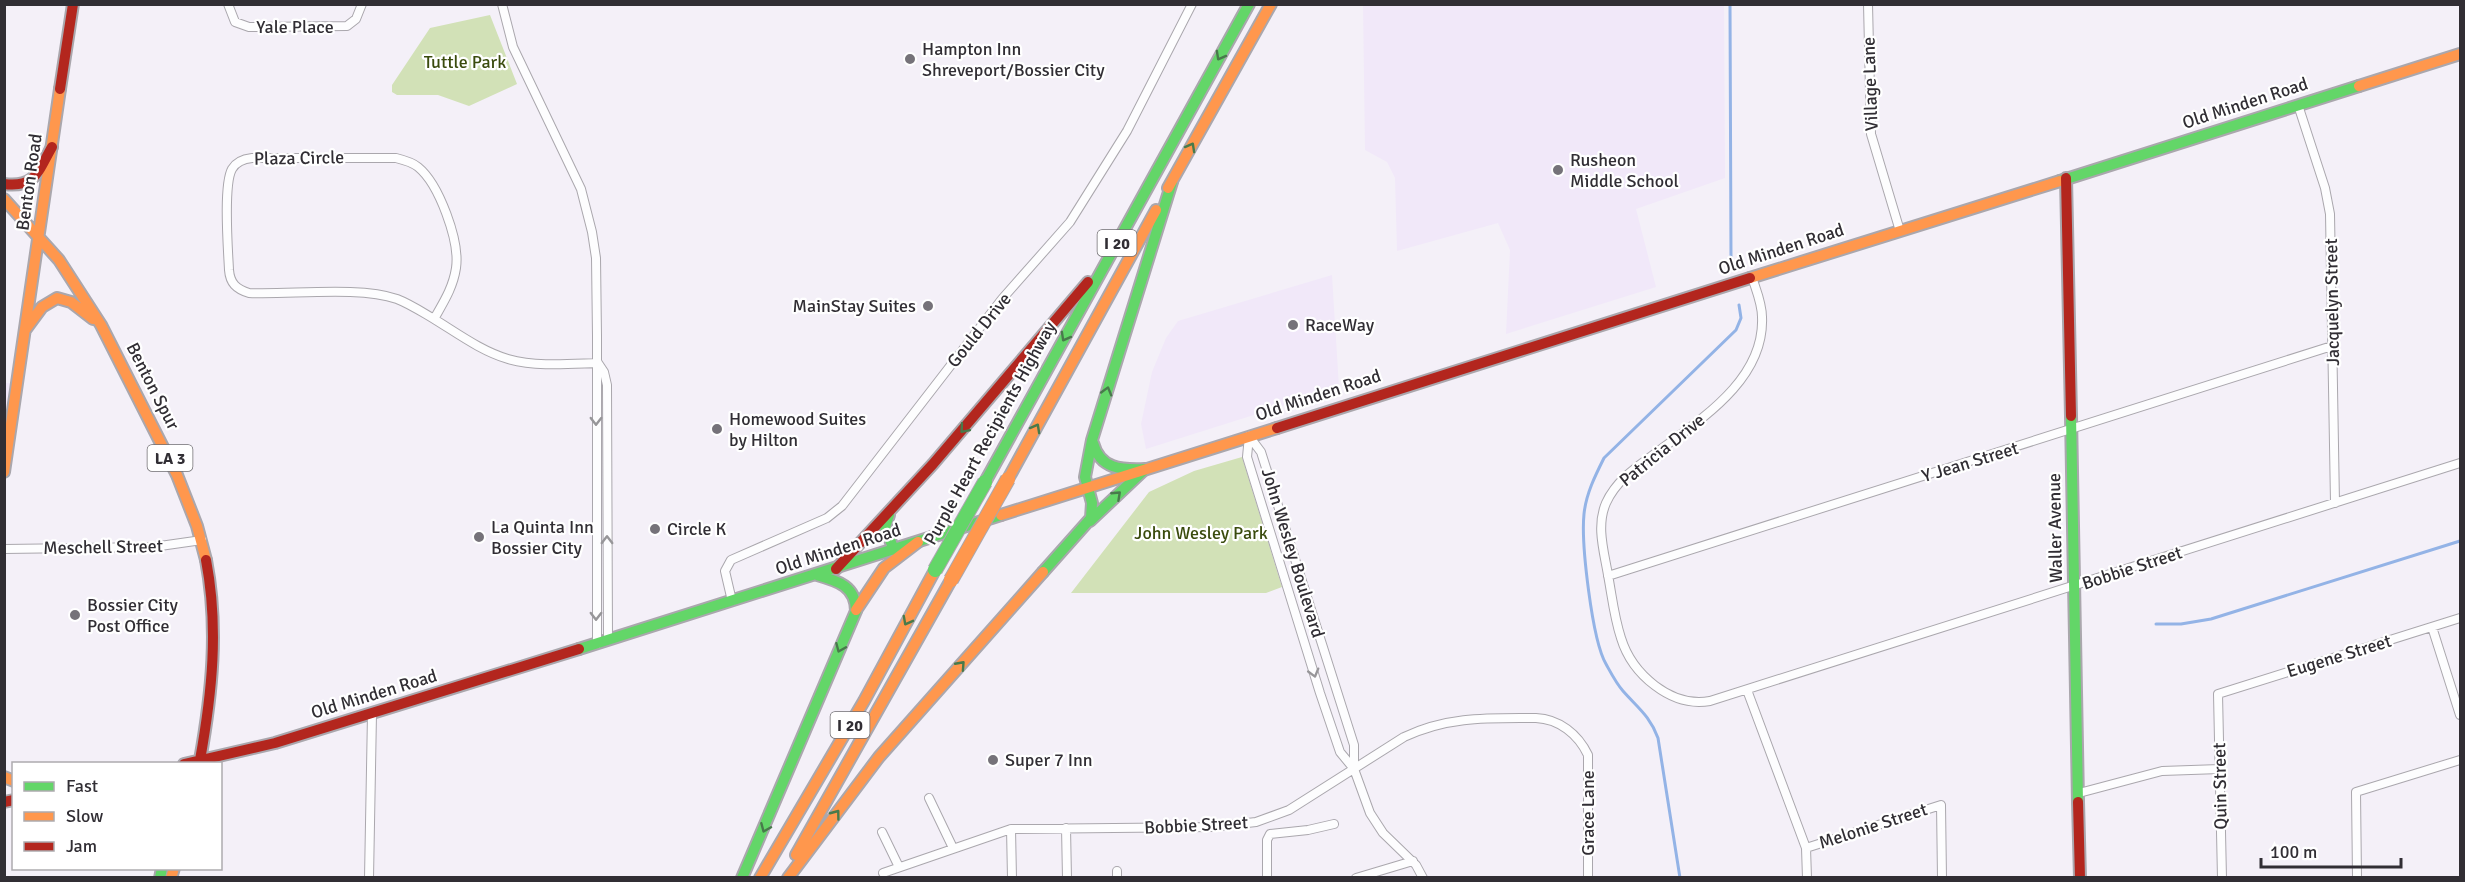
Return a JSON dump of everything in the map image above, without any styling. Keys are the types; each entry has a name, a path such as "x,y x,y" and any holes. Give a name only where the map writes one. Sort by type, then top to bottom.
{"main road":[{"name":"Benton Road","path":"4,472 73,4"},
{"name":"Purple Heart Recipients Highway","path":"760,878 859,710 1249,4"},
{"name":"Purple Heart Recipients Highway","path":"782,878 1008,479 1271,4"},
{"name":"Old Minden Road","path":"200,762 372,714 818,575 1249,436 2460,54"},
{"path":"4,184 20,186 35,177 52,147"},
{"name":"Waller Avenue","path":"2066,178 2080,878"},
{"path":"1089,522 1093,508 1085,477 1092,440 1172,182"},
{"name":"Benton Spur","path":"4,199 39,235 60,261 101,325 172,462 202,540 212,600 214,650 211,695 200,762"},
{"path":"836,569 890,513 1009,378 1110,255"},
{"path":"25,330 42,307 57,298 71,302 101,325"},
{"path":"1092,440 1096,455 1106,466 1128,470 1145,469"},
{"path":"788,878 879,758 1089,522 1145,469"},
{"path":"890,513 885,527 894,550"},
{"path":"742,878 856,611 884,568 918,542"},
{"path":"818,575 848,586 856,597 856,611"}],"street":[{"name":"Yale Place","path":"228,4 235,22 249,27 347,26 356,19 362,4"},
{"path":"502,4 513,47 574,174 584,200 596,258 598,363 596,383 602,642"},
{"name":"Gould Drive","path":"732,601 726,578 727,565 731,560 827,518 842,506 1002,299 1066,227 1127,131 1192,4"},
{"name":"Village Lane","path":"1868,4 1871,134 1900,231"},
{"name":"Jacquelyn Street","path":"2298,105 2329,204 2335,503"},
{"name":"Plaza Circle","path":"434,319 452,286 457,252 454,236 438,197 418,167 403,159 388,158 252,158 243,159 235,165 228,183 229,270 231,281 237,288 249,293 384,295 413,306 474,344 508,358 535,363 598,363"},
{"name":"Patricia Drive","path":"1666,693 1641,672 1624,646 1608,576 1602,537 1602,518 1606,503 1626,475 1695,424 1721,401 1752,362 1759,345 1762,319 1752,277"},
{"name":"Y Jean Street","path":"1608,576 2332,346"},
{"path":"598,363 604,372 607,385 602,642"},
{"name":"John Wesley Boulevard","path":"1249,436 1247,457 1320,693 1340,752 1354,769"},
{"name":"John Wesley Boulevard","path":"1249,436 1262,452 1354,745 1354,769 1365,803 1378,827 1413,861 1423,878"},
{"name":"Bobbie Street","path":"1666,693 1678,700 1693,703 1710,701 2460,464"},
{"name":"Meschell Street","path":"4,549 153,547 202,540"},
{"name":"Eugene Street","path":"2218,694 2460,618"},
{"path":"2432,627 2460,715"},
{"path":"1747,690 1806,848 1807,878"},
{"name":"Quin Street","path":"2218,694 2222,878"},
{"path":"369,878 372,714"},
{"name":"Bobbie Street","path":"883,873 1011,829 1243,825 1289,810 1404,737 1439,723 1463,719 1547,718 1560,724"},
{"name":"Grace Lane","path":"1560,724 1588,755 1588,878"},
{"path":"2357,878 2356,792 2460,759"},
{"path":"2079,794 2152,772 2220,769"},
{"path":"929,798 953,848"},
{"name":"Melonie Street","path":"1806,848 1941,805 1942,878"},
{"path":"1267,878 1267,840 1270,834 1308,830 1334,824"},
{"path":"1066,828 1067,878"},
{"path":"1011,829 1012,878"},
{"path":"882,832 899,867"},
{"path":"1356,878 1413,861"}],"shaded area":[{"name":"Rusheon Middle School","path":"1363,5 1724,5 1725,178 1636,209 1656,287 1506,334 1510,250 1498,223 1397,251 1395,178 1387,162 1365,150"},
{"path":"1332,275 1339,388 1146,449 1141,424 1152,372 1166,338 1178,321"},
{"path":"5,383 17,383 5,472"}],"green space":[{"name":"Tuttle Park","path":"490,15 517,84 469,106 438,95 397,95 392,92 392,85 430,28"},
{"name":"John Wesley Park","path":"1242,457 1282,587 1266,593 1071,593 1149,492 1194,471"}],"waterway":[{"path":"1730,4 1731,258"},
{"path":"1680,878 1658,738 1647,718 1614,678 1606,664 1596,635 1586,568 1584,514 1589,492 1604,458 1736,330 1741,318 1739,305"},
{"path":"2156,624 2181,624 2211,619 2460,541"}],"traffic: fast":[{"path":"985,482 1249,4"},
{"path":"2060,181 2359,86"},
{"path":"1043,572 1091,518 1092,503 1085,477 1092,440 1172,182"},
{"path":"2071,416 2078,802"},
{"path":"1093,443 1096,452 1106,463 1120,468 1145,469"},
{"path":"1090,521 1145,469"},
{"path":"935,570 985,482"},
{"path":"889,515 885,527 894,550"},
{"path":"579,649 1001,515"},
{"path":"742,878 856,611 853,596 849,590 839,582 817,575"},
{"path":"160,878 162,870"}],"traffic: slow":[{"path":"1168,188 1271,4"},
{"path":"2359,86 2460,54"},
{"path":"4,472 60,89"},
{"path":"1750,278 2060,181"},
{"path":"4,199 59,260 101,325 177,475 197,526 206,560"},
{"path":"1008,479 1156,210"},
{"path":"25,330 42,307 57,298 71,302 93,319"},
{"path":"1001,515 1277,428"},
{"path":"951,580 1008,479"},
{"path":"856,610 884,568 918,542"},
{"path":"760,878 864,701 935,570"},
{"path":"788,878 879,757 1043,572"},
{"path":"796,855 951,580"},
{"path":"4,777 12,780"},
{"path":"171,878 173,870"}],"traffic: jam":[{"path":"60,89 73,4"},
{"path":"4,184 15,185 30,180 35,176 52,147"},
{"path":"2066,178 2071,416"},
{"path":"1277,428 1750,278"},
{"path":"836,569 933,464 1088,282"},
{"path":"200,760 211,685 213,635 206,560"},
{"path":"193,762 275,743 579,649"},
{"path":"4,802 12,800"},
{"path":"2078,802 2080,878"}],"place":[{"name":"Hampton Inn Shreveport/Bossier City","path":"910,59"},
{"name":"Rusheon Middle School","path":"1558,170"},
{"name":"MainStay Suites","path":"928,306"},
{"name":"RaceWay","path":"1293,325"},
{"name":"Homewood Suites by Hilton","path":"717,429"},
{"name":"Circle K","path":"655,529"},
{"name":"La Quinta Inn Bossier City","path":"479,537"},
{"name":"Bossier City Post Office","path":"75,615"},
{"name":"Super 7 Inn","path":"993,760"}]}
